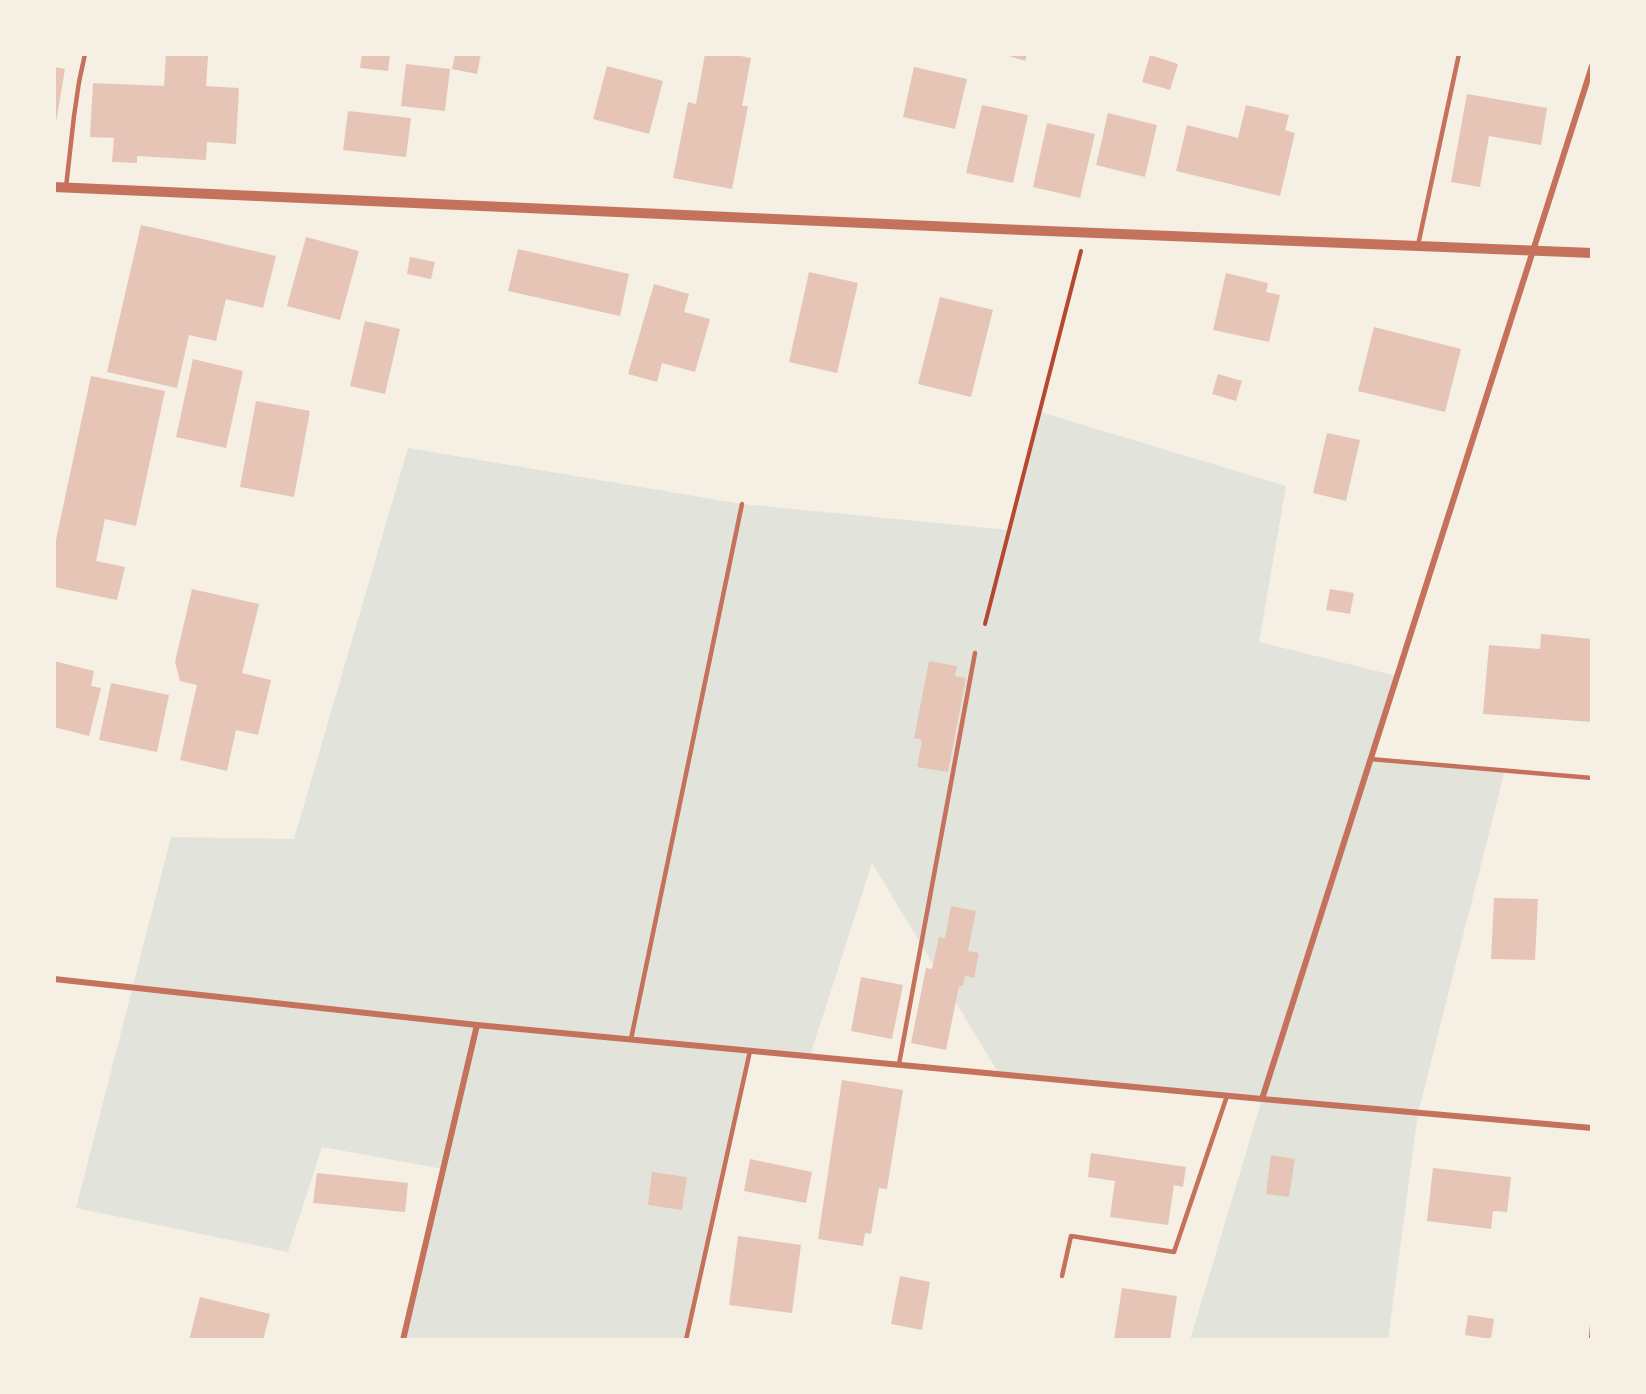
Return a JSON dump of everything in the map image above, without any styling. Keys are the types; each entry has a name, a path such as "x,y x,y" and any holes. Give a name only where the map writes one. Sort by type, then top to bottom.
{"street":[{"path":"1262,1099 1592,66"},
{"path":"54,187 1592,253"},
{"path":"54,979 477,1025 1592,1128"},
{"path":"403,1340 477,1025"}],"lane":[{"path":"66,188 74,116 85,54"},
{"path":"1418,246 1460,54"},
{"path":"630,1039 742,504"},
{"path":"898,1064 975,653"},
{"path":"1371,759 1592,777"},
{"path":"686,1340 750,1051"},
{"path":"1062,1276 1071,1236 1174,1252 1227,1096"},
{"path":"1591,1340 1592,1327"}],"path":[{"path":"986,624 1086,232"}],"shaded area":[{"path":"1040,412 1286,486 1259,642 1397,676 1371,759 1505,770 1418,1113 1388,1340 1190,1340 1262,1099 999,1074 872,863 810,1056 750,1051 686,1340 403,1340 443,1169 322,1147 288,1252 76,1208 171,837 294,839 408,448 742,504 1009,530"}],"building":[{"path":"166,54 208,56 206,86 239,88 236,144 207,142 206,160 137,156 137,163 112,162 114,138 90,137 93,83 164,86"},
{"path":"362,54 390,54 388,71 360,68"},
{"path":"455,54 481,54 477,74 452,69"},
{"path":"705,54 730,54 751,58 742,106 748,106 732,189 673,178 688,102 696,104"},
{"path":"1002,54 1027,54 1025,61"},
{"path":"1150,55 1178,64 1170,90 1142,82"},
{"path":"406,64 450,69 445,111 401,106"},
{"path":"607,66 663,81 649,134 593,119"},
{"path":"54,67 65,69 55,128 54,128"},
{"path":"914,67 967,79 955,129 903,117"},
{"path":"1467,94 1547,108 1541,145 1489,136 1480,187 1451,182"},
{"path":"982,105 1028,115 1013,183 966,173"},
{"path":"1246,105 1289,115 1285,130 1295,133 1280,196 1176,171 1187,125 1238,138"},
{"path":"348,111 411,118 406,157 343,150"},
{"path":"1108,113 1157,125 1145,177 1096,165"},
{"path":"1047,123 1095,134 1080,198 1033,187"},
{"path":"141,225 276,256 263,308 226,299 216,341 189,335 177,388 107,372"},
{"path":"306,237 359,251 340,320 287,306"},
{"path":"518,249 629,274 620,316 508,291"},
{"path":"410,257 435,262 431,279 407,274"},
{"path":"809,272 858,283 837,373 789,362"},
{"path":"1226,273 1268,283 1266,292 1280,295 1269,342 1213,330"},
{"path":"654,284 689,294 684,312 710,319 695,372 662,363 657,382 628,374"},
{"path":"940,297 993,310 971,397 918,384"},
{"path":"365,321 400,329 385,394 350,386"},
{"path":"1374,327 1461,349 1445,412 1358,391"},
{"path":"193,359 243,371 226,448 176,437"},
{"path":"1218,374 1242,381 1236,401 1212,394"},
{"path":"91,376 165,391 136,526 105,519 96,561 125,567 117,600 54,587 54,549"},
{"path":"256,401 310,411 294,497 240,487"},
{"path":"1327,433 1360,440 1346,501 1313,493"},
{"path":"192,589 259,604 242,673 271,680 258,735 236,730 227,771 180,760 197,685 180,681 175,662"},
{"path":"1330,589 1354,593 1350,614 1326,610"},
{"path":"1541,634 1592,639 1592,722 1483,714 1489,645 1540,649"},
{"path":"54,661 94,671 91,686 101,688 89,736 54,727"},
{"path":"929,661 957,666 955,676 966,678 948,772 917,767 922,740 914,738"},
{"path":"111,683 169,695 157,752 99,740"},
{"path":"1494,898 1538,899 1535,960 1491,959"},
{"path":"951,906 976,911 968,951 979,953 974,978 965,976 963,986 959,986 946,1050 911,1043 926,968 932,969 939,937 945,938"},
{"path":"861,977 903,985 892,1039 851,1031"},
{"path":"842,1080 903,1090 887,1189 879,1188 871,1234 865,1233 863,1246 818,1239"},
{"path":"1091,1153 1186,1167 1183,1187 1174,1185 1168,1225 1110,1217 1115,1181 1088,1177"},
{"path":"1271,1155 1295,1159 1289,1197 1266,1194"},
{"path":"750,1159 812,1172 806,1203 744,1191"},
{"path":"1433,1168 1511,1177 1507,1212 1493,1211 1491,1229 1427,1221"},
{"path":"652,1172 687,1177 682,1210 648,1205"},
{"path":"317,1173 408,1183 405,1212 313,1203"},
{"path":"738,1236 801,1245 792,1313 729,1305"},
{"path":"900,1276 930,1282 922,1330 891,1324"},
{"path":"1122,1288 1177,1296 1170,1340 1114,1340"},
{"path":"200,1297 270,1314 263,1340 189,1340"},
{"path":"1468,1315 1494,1319 1491,1339 1465,1335"}]}
